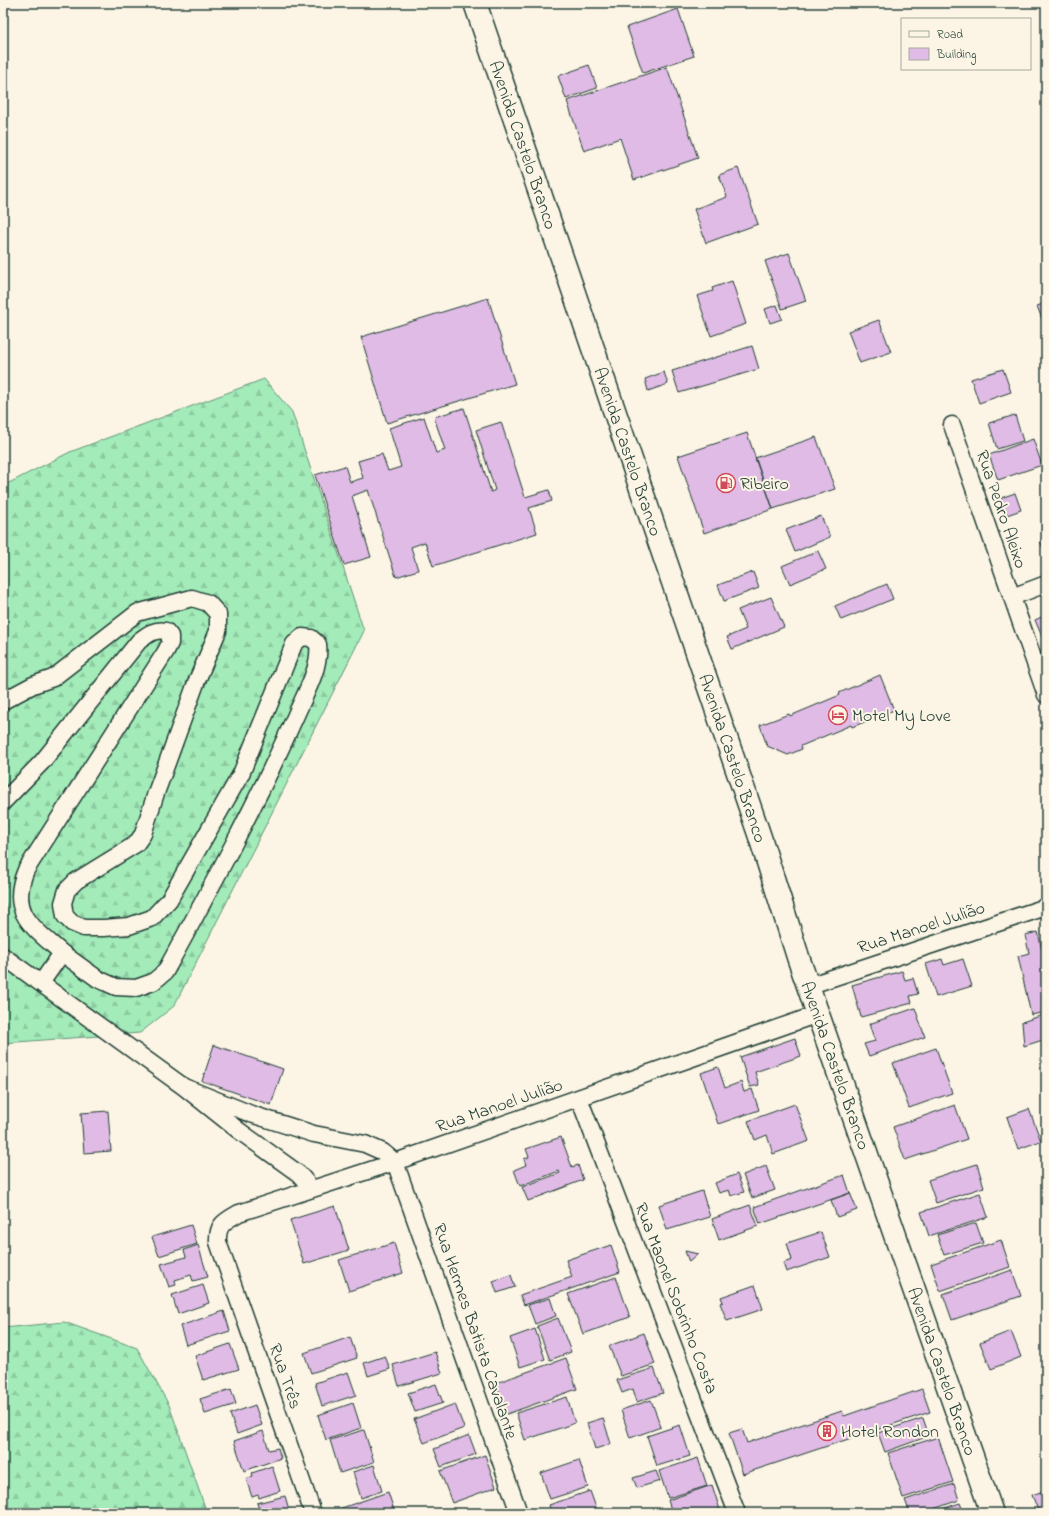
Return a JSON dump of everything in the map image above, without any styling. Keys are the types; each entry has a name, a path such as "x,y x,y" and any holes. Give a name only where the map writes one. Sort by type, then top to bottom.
{"highway":[{"name":"Avenida Castelo Branco","path":"476,3 757,830 808,986 992,1513"}],"street":[{"name":"Rua Pedro Aleixo","path":"952,426 1046,696"},
{"path":"1012,597 1046,584"},
{"path":"3,701 53,678 137,613 192,598 208,602 218,614 218,631 196,683 156,793 143,834 136,844 76,881 67,890 63,903 65,916 72,923 84,928 129,926 152,918 168,900 241,774 294,644 302,637 311,638 318,644 319,654 312,676 280,752 224,865 165,972 152,982 136,988 116,986 98,979 30,926 22,911 20,884 26,870 166,651 170,643 170,636 166,631 153,631 139,641 42,762 3,802"},
{"name":"Rua Manoel Julião","path":"808,986 1046,907"},
{"path":"41,983 62,952"},
{"path":"3,956 184,1087 238,1130 299,1174 312,1189"},
{"name":"Rua Manoel Julião","path":"221,1252 218,1242 220,1226 227,1220 239,1214 396,1162 818,1014"},
{"path":"184,1087 251,1114 314,1134 365,1144 383,1152 396,1162"},
{"name":"Rua Maonel Sobrinho Costa","path":"579,1098 737,1513"},
{"name":"Rua Hermes Batista Cavalante","path":"396,1162 519,1513"},
{"name":"Rua Três","path":"221,1252 313,1513"}],"green space":[{"path":"264,379 292,412 364,631 174,1006 140,1033 3,1043 3,486 70,452"},
{"path":"64,1322 137,1348 169,1405 207,1513 3,1513 3,1328"}],"building":[{"path":"678,9 694,56 643,73 627,27"},
{"path":"589,65 597,88 566,99 558,76"},
{"path":"667,67 698,158 634,180 620,138 584,151 567,101"},
{"path":"738,168 758,224 706,243 694,209 727,197 719,175"},
{"path":"789,253 806,301 782,309 765,261"},
{"path":"732,281 746,324 711,336 697,296 713,291 712,288"},
{"path":"488,298 515,384 387,423 361,337"},
{"path":"1046,303 1046,329 1037,306"},
{"path":"777,305 782,319 770,323 765,309"},
{"path":"879,320 891,352 860,363 848,331"},
{"path":"752,346 759,369 679,393 672,371"},
{"path":"1003,369 1011,392 979,403 971,379"},
{"path":"664,372 668,384 648,391 645,379"},
{"path":"464,408 491,492 495,490 476,430 501,422 525,497 549,490 552,501 529,508 537,533 433,566 425,542 411,547 418,570 396,577 368,490 352,496 371,557 344,565 315,475 345,466 350,482 363,478 358,461 382,454 388,471 401,467 389,428 424,417 436,453 445,450 434,417"},
{"path":"1015,415 1023,441 997,449 989,423"},
{"name":"Ribeiro","path":"747,433 773,509 704,533 678,456"},
{"path":"816,437 835,489 773,509 755,458"},
{"path":"1033,439 1042,465 998,480 989,455"},
{"path":"1015,493 1021,510 1007,515 1001,498"},
{"path":"821,516 830,537 795,552 786,530"},
{"path":"1046,538 1046,555 1040,541"},
{"path":"818,551 826,569 790,584 782,566"},
{"path":"753,572 759,588 724,601 718,585"},
{"path":"887,584 893,599 841,620 835,606"},
{"path":"771,597 784,627 732,649 727,637 746,629 738,610"},
{"path":"1046,615 1046,646 1035,620"},
{"name":"Motel My Love","path":"880,675 894,710 852,727 851,725 801,746 802,749 788,755 767,746 760,725 789,714 790,716 840,695 839,693"},
{"path":"1038,932 1042,950 1046,949 1046,1012 1031,1015 1018,956 1029,953 1025,935"},
{"path":"942,959 944,965 963,959 972,986 936,997 926,964"},
{"path":"902,971 905,980 913,978 918,994 910,996 912,1003 861,1017 852,985"},
{"path":"915,1008 925,1037 869,1056 864,1044 875,1041 869,1024"},
{"path":"1046,1014 1046,1039 1024,1046 1022,1022"},
{"path":"795,1038 801,1056 755,1072 759,1085 750,1087 740,1057"},
{"path":"214,1045 283,1069 271,1105 202,1081"},
{"path":"936,1048 952,1093 909,1108 893,1063"},
{"path":"718,1067 725,1088 741,1082 744,1092 752,1089 759,1110 718,1124 701,1073"},
{"path":"795,1104 809,1141 773,1154 767,1135 755,1140 748,1121"},
{"path":"955,1105 967,1139 905,1160 893,1127"},
{"path":"1029,1109 1041,1141 1018,1149 1007,1117"},
{"path":"108,1111 111,1151 84,1153 81,1113"},
{"path":"561,1137 572,1167 578,1165 583,1180 528,1201 522,1187 560,1173 559,1171 520,1186 514,1170 526,1165 524,1159 529,1157 526,1149"},
{"path":"977,1164 984,1187 936,1203 928,1180"},
{"path":"766,1166 775,1190 752,1198 743,1175"},
{"path":"737,1174 744,1192 731,1196 729,1190 719,1193 715,1183"},
{"path":"844,1175 850,1193 760,1224 754,1207"},
{"path":"702,1191 710,1217 667,1230 659,1205"},
{"path":"850,1193 857,1210 837,1217 831,1200"},
{"path":"980,1193 988,1217 929,1236 921,1212"},
{"path":"750,1205 758,1226 719,1240 712,1219"},
{"path":"335,1206 349,1250 304,1264 290,1220"},
{"path":"976,1223 983,1243 944,1255 937,1235"},
{"path":"191,1225 197,1244 159,1256 152,1237"},
{"path":"821,1232 830,1257 786,1272 783,1263 792,1260 787,1243"},
{"path":"1001,1240 1010,1267 940,1291 931,1264"},
{"path":"394,1243 403,1273 349,1291 339,1260"},
{"path":"198,1245 208,1277 193,1281 191,1275 175,1280 176,1285 169,1287 161,1264 186,1257 184,1250"},
{"path":"611,1245 620,1272 524,1305 520,1295 572,1277 566,1260"},
{"path":"685,1251 698,1254 689,1262"},
{"path":"1012,1270 1021,1296 952,1320 943,1294"},
{"path":"511,1275 515,1287 497,1293 493,1281"},
{"path":"616,1277 630,1317 583,1334 568,1294"},
{"path":"203,1285 209,1303 178,1314 172,1295"},
{"path":"755,1285 763,1309 727,1321 720,1303 723,1302 721,1297"},
{"path":"550,1298 556,1316 535,1324 528,1305"},
{"path":"224,1311 230,1331 186,1345 180,1326"},
{"path":"558,1318 571,1352 550,1360 537,1326"},
{"path":"535,1329 545,1359 520,1367 510,1338"},
{"path":"1011,1331 1021,1357 991,1369 980,1343"},
{"path":"644,1333 655,1364 621,1376 609,1346"},
{"path":"350,1337 357,1358 311,1373 304,1353"},
{"path":"230,1344 239,1369 203,1380 195,1356"},
{"path":"435,1352 442,1373 399,1386 393,1365"},
{"path":"385,1356 390,1369 368,1376 364,1363"},
{"path":"566,1358 577,1389 507,1414 496,1383"},
{"path":"654,1368 663,1393 637,1402 633,1389 622,1393 617,1380"},
{"path":"348,1372 356,1395 322,1406 315,1383"},
{"path":"436,1384 443,1403 415,1412 408,1393"},
{"path":"231,1389 236,1404 205,1414 200,1399"},
{"name":"Hotel Rondon","path":"922,1389 930,1412 743,1474 729,1433 742,1429 747,1443 842,1411 844,1416"},
{"path":"567,1397 575,1423 525,1440 516,1413"},
{"path":"651,1400 661,1427 630,1438 621,1410"},
{"path":"353,1403 361,1428 326,1440 318,1415"},
{"path":"455,1404 464,1428 424,1443 414,1419"},
{"path":"255,1405 262,1425 237,1434 230,1414"},
{"path":"603,1418 611,1444 595,1449 587,1423"},
{"path":"923,1418 929,1436 885,1452 878,1433"},
{"path":"680,1425 690,1456 657,1466 647,1436"},
{"path":"364,1430 374,1462 340,1473 330,1440"},
{"path":"263,1431 269,1450 278,1448 281,1458 244,1471 234,1441"},
{"path":"469,1435 476,1454 441,1467 434,1449"},
{"path":"938,1437 953,1482 903,1498 888,1453"},
{"path":"485,1455 496,1487 452,1503 440,1471"},
{"path":"698,1458 707,1486 668,1498 659,1471"},
{"path":"579,1460 588,1487 550,1499 541,1473"},
{"path":"374,1465 382,1491 361,1498 353,1472"},
{"path":"272,1466 280,1491 259,1498 258,1495 252,1497 246,1479 253,1476 252,1473"},
{"path":"656,1471 660,1481 637,1488 633,1478"},
{"path":"954,1484 959,1500 922,1513 910,1513 905,1500"},
{"path":"712,1485 721,1513 672,1513 668,1500"},
{"path":"1046,1490 1046,1513 1039,1513 1032,1495"},
{"path":"590,1491 598,1513 552,1513 549,1505"},
{"path":"388,1492 395,1513 330,1513 330,1512"},
{"path":"285,1496 290,1513 260,1513 257,1503"},
{"path":"960,1503 964,1513 930,1513"}],"place":[{"name":"Ribeiro","path":"726,483"},
{"name":"Motel My Love","path":"838,715"},
{"name":"Hotel Rondon","path":"827,1431"}]}
